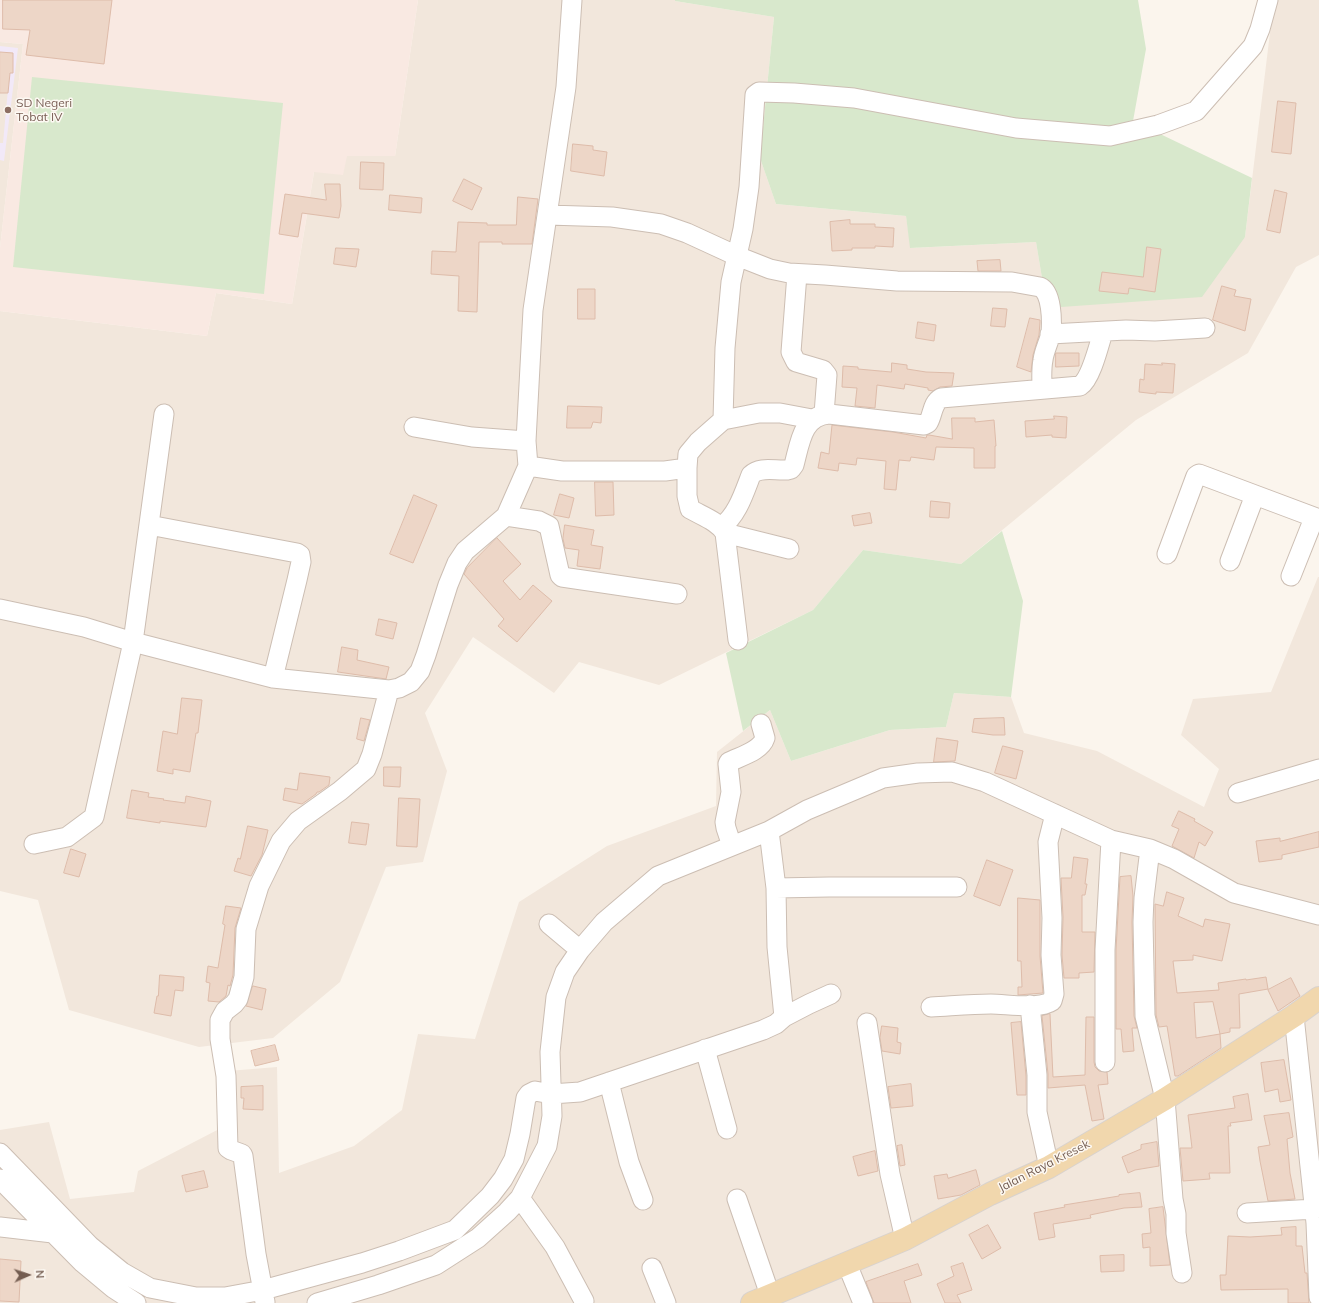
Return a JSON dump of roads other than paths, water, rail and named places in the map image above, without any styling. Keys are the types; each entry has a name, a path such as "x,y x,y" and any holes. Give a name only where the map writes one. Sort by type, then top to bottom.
{"main road":[{"name":"Jalan Raya Kresek","path":"761,1299 905,1239 990,1194 1049,1166 1165,1099 1294,1016 1319,998"}],"street":[{"path":"0,609 84,627 133,642 273,678 389,690 399,688 411,682 420,671 448,585 457,563 465,551 506,516 528,466 526,441 533,310 566,87 572,0"},
{"path":"723,420 725,348 731,282 743,229 750,188 755,95 759,92 794,93 854,98 1016,128 1110,136 1158,125 1196,111 1253,46 1260,29 1268,0"},
{"path":"548,215 612,217 661,224 687,233 737,256 770,269 789,273 897,281 1012,282 1040,286 1044,288 1049,300 1052,319 1050,334 1043,360 1042,389"},
{"path":"738,640 723,530 741,499 751,475 755,471 762,469 787,470 794,465 804,430 818,417 827,375 823,370 796,362 791,352 797,274"},
{"path":"1050,334 1205,328"},
{"path":"788,549 723,530 690,509 687,496 688,454 698,442 723,420 759,413 780,413 818,417 859,417 924,425 928,423 937,400 941,398 1080,386 1084,383 1089,374 1103,332"},
{"path":"34,844 67,837 94,817 133,642 164,414"},
{"path":"414,427 472,437 526,441"},
{"path":"528,466 562,471 665,471 687,468"},
{"path":"1167,554 1196,476 1199,474 1317,518 1291,576"},
{"path":"1230,561 1255,495"},
{"path":"506,516 539,521 549,526 560,575 562,576 677,594"},
{"path":"149,525 297,553 300,555 301,562 273,678"},
{"path":"264,1296 256,1254 243,1156 242,1154 228,1148 226,1076 220,1039 220,1020 225,1011 238,999 244,977 246,929 258,886 271,860 281,841 298,821 340,791 366,769 372,754 389,690"},
{"path":"732,846 725,822 731,792 728,764 729,762 761,745 765,738 761,724"},
{"path":"1238,793 1319,769"},
{"path":"318,1303 364,1276 403,1264 434,1251 459,1238 478,1238 520,1198 547,1146 552,1116 544,1093 556,997 565,972 567,939 604,922 658,876 769,831 807,810 883,778 918,772 952,772 985,782 1112,840 1150,849 1174,859 1234,893 1319,915"},
{"path":"931,1007 991,1004 1030,1006 1051,1002 1053,996 1051,955 1052,904 1048,842 1055,814"},
{"path":"769,831 776,888 777,947 784,1018"},
{"path":"1105,1062 1105,950 1112,840"},
{"path":"1150,849 1144,898 1143,922 1145,1016 1165,1099 1173,1199 1176,1214 1176,1233 1182,1273"},
{"path":"776,888 957,887"},
{"path":"0,1153 87,1254 117,1280 145,1296 196,1300 225,1297 264,1296 364,1276 403,1264 434,1251 459,1238 503,1179 514,1159 526,1098 529,1094 580,1092 763,1030 809,1004 831,994"},
{"path":"1030,1006 1037,1075 1037,1112 1049,1166"},
{"path":"1294,1016 1315,1209 1319,1297"},
{"path":"867,1022 890,1174 905,1239"},
{"path":"705,1049 727,1129"},
{"path":"610,1082 625,1149 643,1200"},
{"path":"0,1179 53,1233 87,1254"},
{"path":"520,1198 555,1247 584,1301"},
{"path":"737,1199 761,1299"},
{"path":"1247,1213 1315,1209"},
{"path":"0,1227 53,1233"},
{"path":"846,1264 863,1303"},
{"path":"652,1268 666,1303"}],"place":[{"name":"SD Negeri Tobat IV","path":"8,110"}]}
